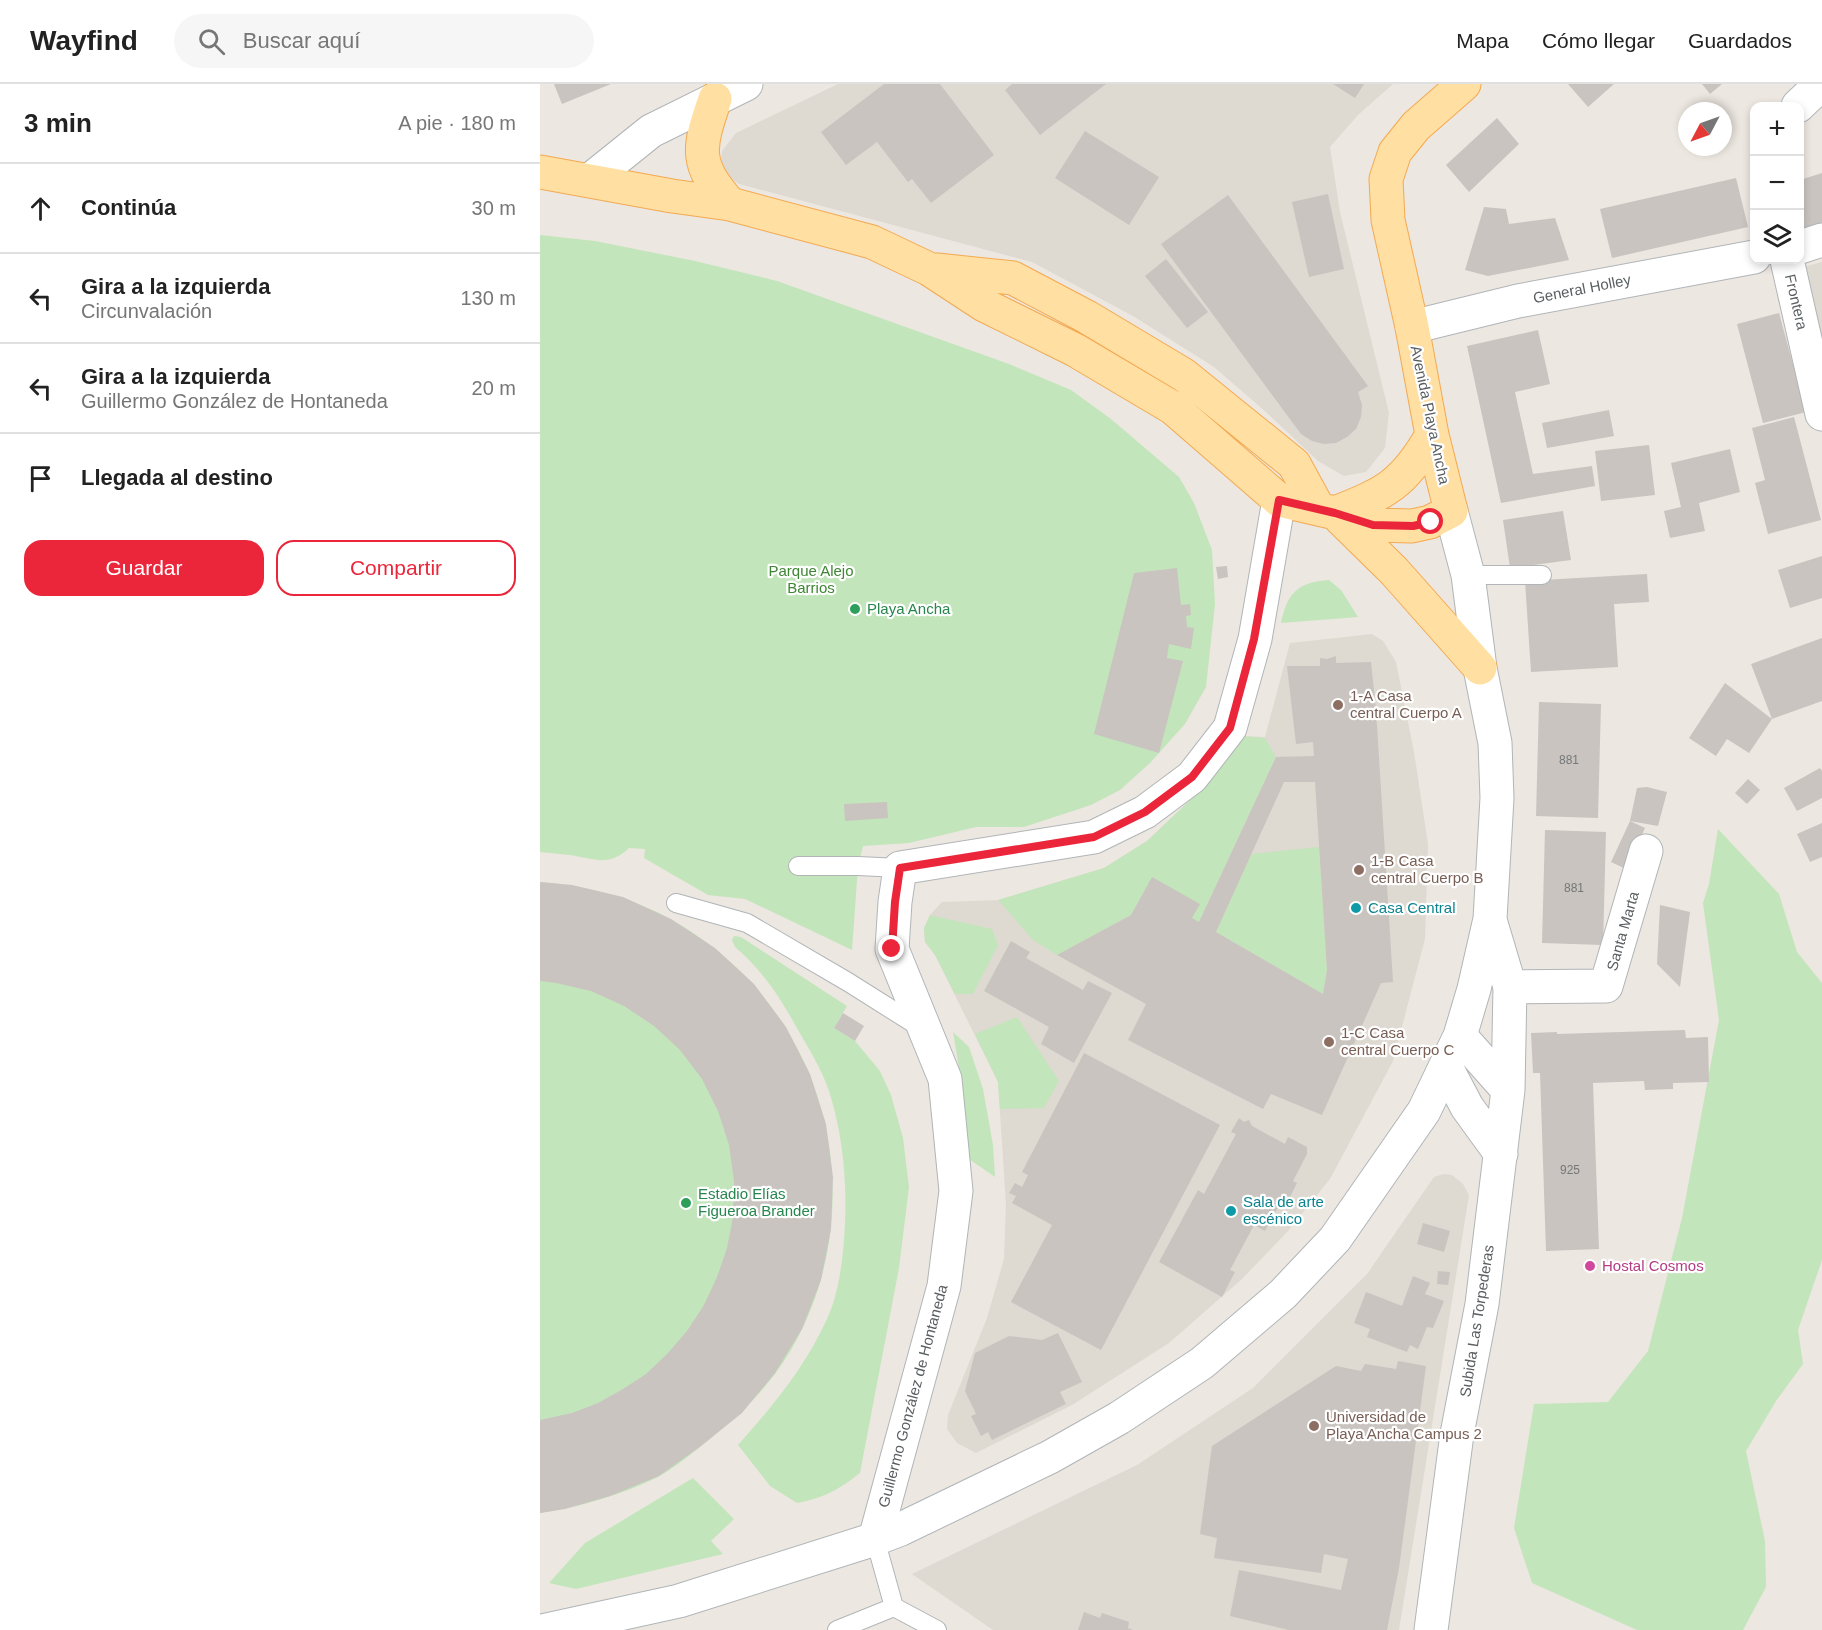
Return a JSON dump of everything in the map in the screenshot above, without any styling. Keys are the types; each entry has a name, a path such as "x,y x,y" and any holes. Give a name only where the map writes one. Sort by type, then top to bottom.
{"main road":[{"name":"Avenida Playa Ancha","path":"1450,511 1388,220 1386,179 1395,152 1416,126 1464,84"},
{"path":"715,99 702,137 704,163 712,183 730,204"},
{"path":"540,172 730,204 872,242 929,269 984,305 1075,350 1173,408 1279,500 1326,510 1373,525 1413,526 1431,522 1450,511"},
{"path":"929,269 1013,278 1087,317 1184,375 1294,464 1326,510 1394,571 1480,668"},
{"path":"1326,510 1370,499 1400,480 1418,459 1432,435"}],"street":[{"path":"590,180 651,131 746,84"},
{"path":"1802,102 1821,84"},
{"path":"1804,246 1822,240"},
{"name":"General Holley","path":"1412,327 1518,301 1750,258"},
{"name":"Frontera","path":"1788,264 1822,414"},
{"path":"900,868 1094,837 1145,812 1192,777 1230,728 1254,639 1279,500"},
{"name":"Avenida Playa Ancha","path":"1450,511 1468,575 1480,668 1496,743 1497,798 1490,919"},
{"name":"Santa Marta","path":"1510,987 1606,986 1646,851"},
{"name":"Guillermo González de Hontaneda","path":"875,1539 944,1286 956,1191 945,1079 892,949 900,868"},
{"path":"546,1630 679,1601 901,1529 1050,1457 1119,1418 1202,1363 1283,1294 1335,1239 1424,1111 1460,1036 1474,989 1490,919"},
{"name":"Subida Las Torpederas","path":"1431,1630 1457,1434 1482,1304 1508,1090 1510,987 1490,919"},
{"path":"1460,1036 1508,1090"},
{"path":"1446,1067 1467,1107 1501,1154"},
{"path":"1424,1111 1467,1107"}],"lane":[{"path":"1468,575 1542,575"},
{"path":"798,866 900,868"},
{"path":"676,903 747,923 926,1031"},
{"path":"875,1539 894,1607 937,1630"},
{"path":"837,1630 894,1607"}],"shaded area":[{"path":"838,84 1393,84 1358,115 1330,147 1340,212 1389,413 1385,448 1366,472 1344,476 1318,461 1214,367 1133,316 1032,262 739,184 720,171 722,151 736,133"},
{"path":"1822,262 1822,349 1804,267"},
{"path":"1372,634 1383,641 1396,662 1414,752 1428,844 1425,939 1393,1061 1330,1179 1288,1231 1242,1279 1169,1343 1072,1405 976,1453 957,1443 947,1429 948,1415 987,1318 1004,1259 1006,1205 998,1082 935,955 925,942 924,928 930,915 942,902 999,900 1104,868 1147,841 1205,786 1242,736 1265,737 1290,643"},
{"name":"Universidad de Playa Ancha Campus 2","path":"1444,1174 1452,1175 1463,1184 1469,1195 1399,1630 993,1630 912,1574 1137,1465 1253,1388 1367,1274 1434,1177"}],"green space":[{"name":"Parque Alejo Barrios","path":"540,235 595,241 695,261 777,281 1009,364 1071,390 1111,419 1179,477 1194,503 1212,550 1215,604 1206,687 1185,724 1150,763 1120,790 1091,805 1024,827 976,827 909,843 863,846 858,866 852,950 745,899 708,895 644,858 645,849 629,848 608,860 540,852"},
{"path":"1329,580 1341,590 1358,617 1281,623 1290,597 1295,591 1309,583"},
{"path":"1242,736 1265,738 1276,757 1199,922 1192,918 1199,904 1152,878 1131,915 1057,955 1033,940 998,900 1104,868 1147,841 1205,786"},
{"path":"1718,829 1779,894 1797,952 1822,983 1822,1260 1798,1330 1803,1364 1776,1401 1746,1451 1765,1541 1766,1587 1743,1630 1637,1630 1532,1583 1514,1528 1534,1404 1608,1402 1648,1351 1682,1218 1719,1020 1703,903 1709,884"},
{"path":"1319,847 1327,970 1323,994 1216,932 1251,854"},
{"name":"Estadio Elías Figueroa Brander","path":"540,882 595,890 646,907 692,932 714,948 750,981 774,1011 795,1044 818,1098 827,1133 832,1169 832,1205 829,1241 822,1277 810,1311 795,1344 775,1374 753,1400 705,1443 658,1477 600,1500 540,1513"},
{"path":"930,915 992,929 998,945 973,994 955,994 935,955 925,942 924,928"},
{"path":"734,936 741,937 847,1006 834,1028 855,1041 880,1071 891,1095 903,1138 909,1187 899,1268 860,1473 830,1492 815,1499 797,1503 770,1486 738,1445 776,1401 798,1370 831,1310 839,1280 843,1249 844,1164 834,1109 819,1067 771,985 735,947 732,940"},
{"path":"1017,1017 1059,1081 1044,1108 1000,1109 998,1082 975,1034"},
{"path":"953,1032 969,1047 983,1089 993,1145 995,1177 969,1159 963,1092"},
{"path":"693,1478 734,1519 711,1541 723,1554 576,1589 549,1583 585,1543"}],"building":[{"path":"554,84 611,84 562,104"},
{"path":"884,84 940,84 994,155 931,203 912,179 908,182 877,142 846,165 821,132"},
{"path":"1012,84 1106,84 1040,135 1005,90"},
{"path":"1333,84 1364,84 1355,98"},
{"path":"1568,84 1614,84 1588,107"},
{"path":"1702,84 1722,84 1710,94"},
{"path":"1497,118 1519,144 1469,192 1446,165"},
{"path":"1085,131 1159,177 1129,225 1055,178"},
{"path":"1822,173 1822,224 1804,230 1804,210 1804,179"},
{"path":"1736,178 1748,227 1612,258 1600,209"},
{"path":"1328,194 1344,269 1309,277 1292,202"},
{"path":"1228,195 1368,386 1358,392 1362,405 1361,417 1356,429 1336,443 1324,444 1312,441 1301,434 1161,244"},
{"path":"1484,207 1506,209 1509,224 1555,218 1569,260 1488,276 1465,270"},
{"path":"1166,259 1208,312 1187,328 1145,276"},
{"path":"1779,313 1806,412 1763,423 1737,324"},
{"path":"1538,330 1550,384 1515,392 1533,474 1592,466 1595,486 1501,503 1467,346"},
{"path":"1609,410 1614,436 1547,448 1542,423"},
{"path":"1794,417 1821,520 1768,534 1755,483 1765,480 1752,428"},
{"path":"1649,445 1655,495 1601,501 1595,451"},
{"path":"1730,449 1740,492 1699,503 1705,531 1670,538 1664,511 1681,507 1671,463"},
{"path":"1563,511 1571,560 1510,568 1503,520"},
{"path":"1822,556 1822,598 1790,608 1778,570"},
{"path":"1227,566 1228,577 1218,579 1216,567"},
{"path":"1177,568 1181,605 1190,604 1191,615 1186,616 1187,627 1194,628 1191,649 1169,644 1167,658 1183,661 1159,753 1094,734 1134,573"},
{"path":"1647,574 1649,602 1614,604 1618,667 1531,672 1525,581"},
{"path":"1822,638 1822,701 1772,719 1751,664"},
{"path":"1336,656 1336,663 1371,662 1393,982 1381,983 1322,1115 1271,1094 1263,1109 1128,1040 1146,1004 1057,955 1131,915 1152,877 1200,904 1192,918 1199,922 1276,757 1314,756 1313,742 1296,744 1287,666 1320,666 1320,658 1327,659","holes":["1284,782 1315,782 1327,970 1323,994 1216,932"]},
{"path":"1725,683 1772,719 1749,753 1727,739 1716,756 1689,738"},
{"path":"1539,702 1601,704 1598,818 1536,816"},
{"path":"1820,768 1822,798 1797,811 1784,788"},
{"path":"1748,779 1760,790 1747,804 1735,793"},
{"path":"1647,787 1667,792 1658,826 1630,821 1637,788"},
{"path":"887,802 888,818 845,821 844,804"},
{"path":"1630,821 1645,828 1626,869 1611,862"},
{"path":"1822,823 1822,857 1810,862 1797,834"},
{"path":"1545,830 1606,832 1603,945 1542,943"},
{"name":"Estadio Elías Figueroa Brander","path":"540,882 572,885 623,897 671,919 715,948 754,984 786,1027 810,1074 826,1124 833,1177 831,1229 821,1280 802,1329 775,1373 742,1413 659,1476 610,1496 565,1509 540,1513 540,1420 572,1413 598,1403 623,1389 646,1374 687,1331 704,1305 727,1248 733,1217 734,1181 729,1145 718,1111 702,1079 680,1050 654,1026 624,1006 591,991 540,981"},
{"path":"1660,905 1690,912 1680,987 1657,964"},
{"path":"1011,941 1030,952 1026,958 1083,990 1088,981 1112,993 1074,1063 1041,1044 1049,1027 984,991"},
{"path":"843,1013 864,1026 855,1041 834,1028"},
{"path":"1685,1030 1686,1038 1708,1037 1709,1082 1673,1083 1673,1089 1645,1090 1644,1081 1593,1083 1599,1249 1546,1251 1540,1073 1533,1073 1531,1033"},
{"path":"1084,1053 1220,1125 1101,1350 1011,1302 1052,1225 1012,1203 1016,1196 1009,1193 1015,1183 1022,1187 1028,1175 1022,1172"},
{"name":"Sala de arte escénico","path":"1239,1118 1244,1122 1249,1120 1252,1126 1285,1144 1288,1137 1307,1147 1307,1154 1293,1181 1297,1183 1290,1197 1285,1195 1265,1231 1254,1225 1230,1270 1235,1272 1222,1297 1159,1262 1198,1190 1204,1194 1236,1134 1231,1132"},
{"path":"1423,1223 1450,1231 1444,1252 1417,1244"},
{"path":"1438,1271 1450,1272 1448,1285 1437,1284"},
{"path":"1413,1276 1430,1283 1425,1294 1444,1301 1433,1328 1427,1327 1418,1349 1410,1345 1407,1352 1367,1337 1370,1329 1354,1323 1366,1292 1402,1306"},
{"path":"1058,1333 1082,1382 1060,1392 1066,1404 992,1440 988,1432 981,1436 971,1416 976,1414 965,1391 975,1353 1009,1336 1042,1340"},
{"path":"1398,1361 1426,1366 1399,1568 1387,1630 1289,1630 1230,1616 1239,1570 1341,1590 1348,1559 1324,1554 1321,1573 1214,1558 1217,1538 1200,1534 1212,1446 1336,1366 1361,1371 1365,1364 1396,1369"},
{"path":"1084,1612 1100,1618 1102,1613 1129,1622 1128,1628 1133,1630 1078,1630"}],"place":[{"name":"Playa Ancha","path":"855,609"},
{"name":"1-A Casa central Cuerpo A","path":"1338,705"},
{"name":"1-B Casa central Cuerpo B","path":"1359,870"},
{"name":"Casa Central","path":"1356,908"},
{"name":"1-C Casa central Cuerpo C","path":"1329,1042"},
{"name":"Estadio Elías Figueroa Brander","path":"686,1203"},
{"name":"Sala de arte escénico","path":"1231,1211"},
{"name":"Hostal Cosmos","path":"1590,1266"},
{"name":"Universidad de Playa Ancha Campus 2","path":"1314,1426"}],"route":[{"path":"892,949 900,868 1094,837 1145,812 1192,777 1230,728 1254,639 1279,500 1318,508 1373,525 1413,526 1431,522"}]}
